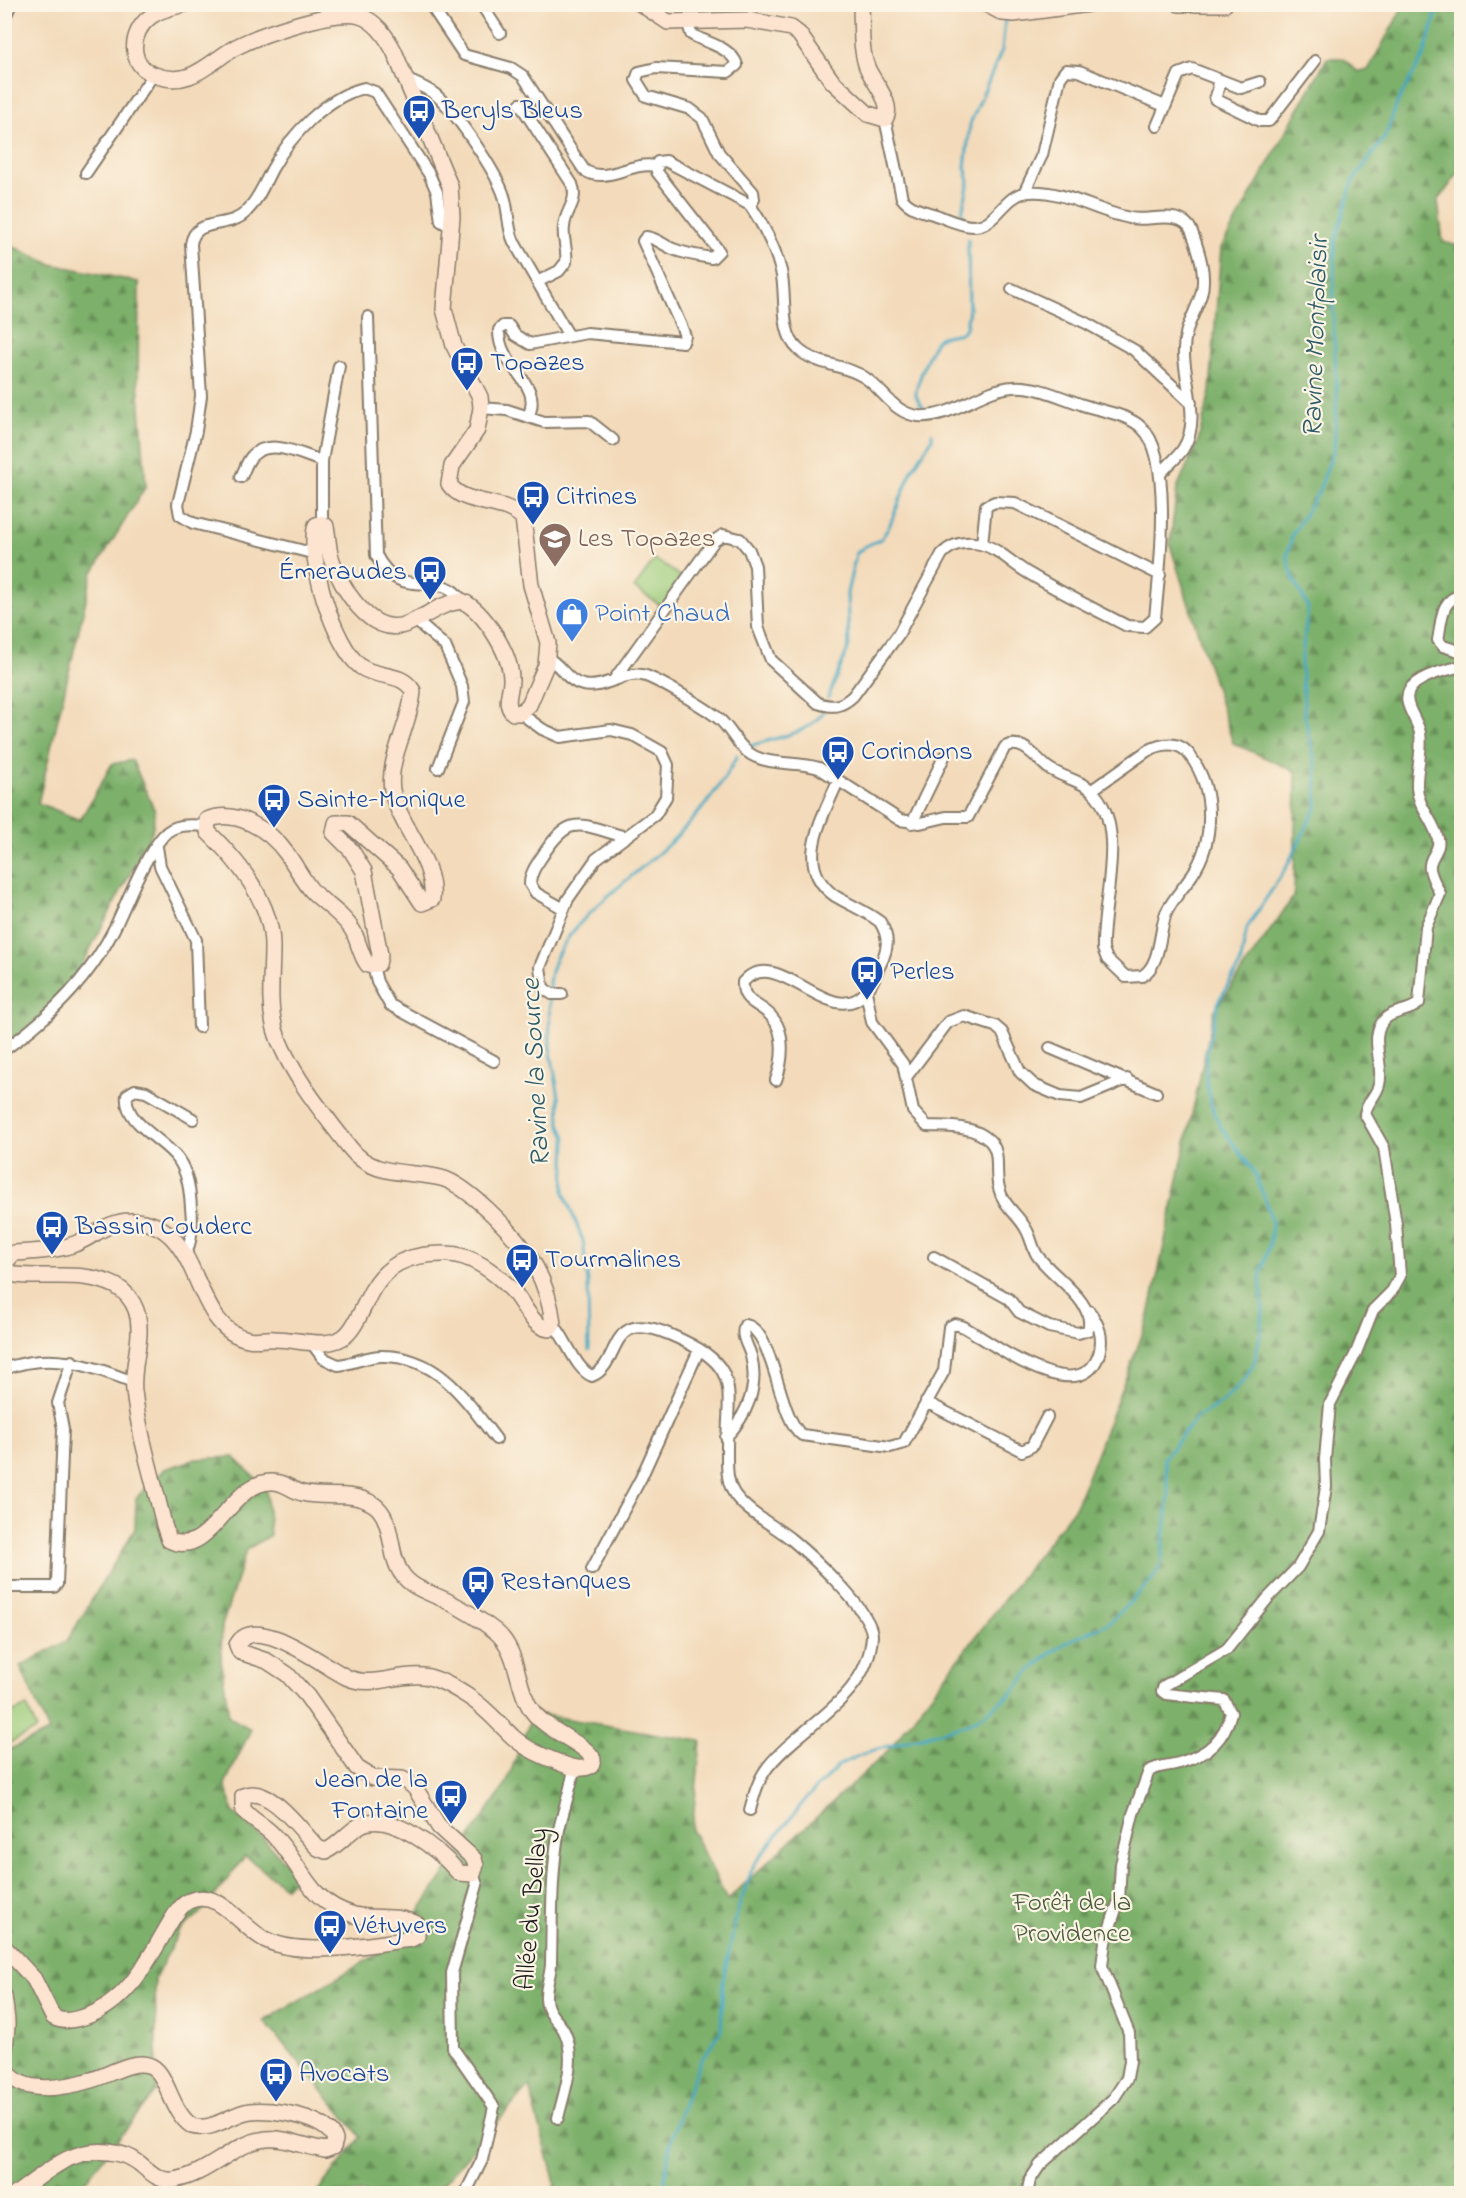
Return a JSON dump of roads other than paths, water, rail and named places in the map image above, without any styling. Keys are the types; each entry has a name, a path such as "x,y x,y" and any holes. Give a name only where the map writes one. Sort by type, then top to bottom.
{"main road":[{"path":"4,1947 34,1979 53,2018 65,2021 91,2014 119,1996 143,1970 183,1905 198,1898 219,1904 265,1940 281,1945 362,1947 417,1936 417,1924 409,1920 354,1915 333,1906 316,1894 274,1834 243,1809 243,1796 254,1793 268,1797 318,1848 326,1851 333,1848 358,1826 368,1822 387,1822 437,1851 459,1873 473,1874 476,1865 474,1859 439,1827 415,1788 402,1779 373,1778 365,1775 357,1768 296,1683 277,1666 244,1655 237,1649 238,1641 254,1635 286,1642 345,1677 358,1681 371,1683 423,1676 444,1683 470,1698 496,1718 512,1736 536,1753 574,1768 591,1767 591,1754 585,1748 551,1730 534,1714 521,1690 514,1661 501,1638 465,1611 409,1582 398,1568 380,1509 355,1496 308,1494 282,1483 262,1483 247,1490 197,1539 184,1545 170,1540 164,1525 133,1382 138,1326 136,1312 129,1296 115,1286 68,1275 17,1275 10,1273 4,1264 14,1253 65,1247 99,1229 131,1221 145,1223 167,1233 186,1254 206,1299 227,1331 250,1340 325,1343 346,1335 359,1316 378,1278 387,1269 417,1256 449,1254 477,1262 513,1291 541,1326 549,1329 553,1324 543,1283 535,1265 523,1248 471,1196 443,1179 384,1171 358,1158 305,1086 281,1047 275,1028 270,974 272,945 267,913 258,895 206,826 207,820 216,816 233,817 258,827 269,835 287,853 313,892 346,921 357,939 364,959 373,966 378,964 380,956 364,872 351,850 334,833 336,823 348,823 399,868 417,899 422,903 430,902 432,893 424,865 392,790 394,759 409,719 413,691 403,680 370,672 354,661 328,610 318,574 313,533 316,525 322,523 326,526 331,556 344,589 368,616 386,626 406,625 440,606 462,601 483,615 504,653 512,680 508,704 513,713 520,713 529,705 547,658 546,633 528,570 526,530 523,518 512,509 457,492 449,484 452,466 477,430 481,408 476,386 454,346 446,323 444,293 451,227 450,186 407,80 386,36 378,27 358,15 347,14 288,27 257,37 234,48 205,71 188,78 169,79 153,75 142,67 135,56 135,40 141,26 152,15 185,4"},
{"path":"641,4 668,22 747,20 791,28 799,34 832,81 868,114 885,119 888,112 886,103 866,65 861,4"},
{"path":"987,5 1003,13 1014,14 1089,4"},
{"path":"1179,4 1226,4"},
{"path":"4,1996 6,2068 20,2084 32,2087 59,2086 90,2081 138,2065 148,2065 163,2077 176,2111 192,2126 208,2127 249,2111 277,2112 320,2123 329,2128 335,2140 333,2147 325,2150 274,2139 254,2142 196,2174 172,2180 159,2178 129,2156 102,2151 80,2152 63,2160 16,2193"}],"street":[{"path":"4,20 11,4"},
{"path":"430,4 464,55 511,68 524,76 584,170 590,174 604,176 648,164 656,166"},
{"path":"481,4 500,33"},
{"path":"688,23 691,34 728,53 735,59 737,65 728,72 656,68 639,72 636,80 646,96 690,109 702,118 711,130 719,153 753,192 754,200 750,205"},
{"path":"1216,79 1218,87 1215,99 1260,121 1269,121 1315,61"},
{"path":"1157,126 1179,74 1184,70 1192,69 1241,88 1260,82"},
{"path":"1024,193 1042,155 1060,78 1066,70 1079,71 1165,106"},
{"path":"86,173 153,75"},
{"path":"407,80 427,89 446,106 498,183 505,198 510,235 569,336"},
{"path":"316,554 193,523 180,515 178,504 196,431 201,396 191,244 194,233 205,225 227,224 244,214 256,199 280,156 296,136 327,106 364,88 375,92 429,174 437,192 441,221 451,227"},
{"path":"520,104 572,184 574,193 574,203 564,226 566,262 559,271 537,282"},
{"path":"885,119 900,192 905,203 911,207 974,226 988,222 1011,198 1024,193 1047,193 1128,218 1176,218 1191,230 1204,272 1201,296 1191,313 1184,343 1191,403 1187,440 1182,450 1161,473"},
{"path":"528,417 534,405 532,392 512,369 499,338 499,330 503,326 509,326 515,335 530,344 587,333 683,342 686,336 643,241 646,237 654,238 674,249 703,257 712,258 719,251 657,172 658,162 666,161 750,205 762,222 781,271 790,338 807,356 864,376 879,388 895,408 916,416 938,413 1014,387 1045,393 1127,419 1136,423 1149,436 1161,473 1160,575 1155,618 1145,627 1127,626 1026,572 998,551 982,544 966,542 951,545 942,554 898,635 853,696 837,706 818,703 771,660 758,627 753,560 744,543 729,535 714,541 614,680"},
{"path":"1012,288 1086,323 1134,350 1191,403"},
{"path":"368,317 376,555 386,571 402,582 413,585 443,584 456,592 462,601"},
{"path":"322,523 322,460 339,366"},
{"path":"481,408 507,410 549,422 589,421 613,440"},
{"path":"241,477 252,456 268,448 275,447 322,460"},
{"path":"982,544 986,506 995,502 1015,503 1160,575"},
{"path":"1461,595 1450,597 1445,603 1438,640 1443,646 1461,651"},
{"path":"415,620 445,646 462,686 464,702 438,768"},
{"path":"547,658 556,664 567,677 583,685 614,680 627,675 646,676 718,718 751,755 761,759 807,764 830,774 888,813 912,823 928,823 946,817 968,817 1002,752 1010,745 1023,746 1050,769 1092,790 1107,812 1110,834 1103,949 1107,959 1126,977 1142,976 1149,972 1152,965 1165,916 1198,863 1208,827 1208,794 1196,763 1183,747 1175,744 1147,751 1092,790"},
{"path":"1027,2193 1030,2180 1040,2165 1114,2098 1127,2078 1130,2061 1129,2033 1102,1966 1106,1942 1119,1900 1121,1864 1133,1814 1149,1771 1181,1763 1209,1750 1227,1730 1231,1713 1224,1700 1166,1694 1162,1691 1164,1686 1227,1649 1268,1598 1298,1567 1319,1531 1326,1487 1325,1459 1330,1404 1356,1353 1374,1310 1392,1291 1400,1276 1396,1224 1384,1148 1365,1114 1367,1103 1380,1083 1377,1040 1380,1027 1387,1017 1415,1007 1419,1003 1426,927 1440,894 1430,869 1430,861 1438,847 1438,838 1420,803 1417,789 1420,734 1408,706 1408,693 1413,684 1450,668 1461,666"},
{"path":"520,713 551,735 560,737 619,731 632,735 662,752 668,765 666,797 656,815 605,850 587,869 564,909 544,956 540,979 543,988 552,994 561,994"},
{"path":"912,823 944,757"},
{"path":"726,1437 744,1416 752,1392 753,1370 744,1338 745,1325 757,1332 778,1382 791,1425 802,1435 898,1446 904,1443 944,1371 949,1327 956,1324 964,1327 1043,1372 1059,1377 1076,1376 1088,1370 1097,1360 1101,1347 1102,1334 1089,1311 1050,1272 1035,1252 1026,1228 1004,1201 996,1176 996,1153 990,1142 965,1129 927,1126 920,1122 913,1111 907,1076 893,1046 872,1022 866,992 887,950 885,930 872,916 835,896 825,887 817,875 813,860 812,845 838,781"},
{"path":"564,909 536,893 530,884 532,872 556,835 567,827 581,825 626,837"},
{"path":"4,1050 70,995 113,932 141,872 164,835 175,827 206,826"},
{"path":"157,847 160,866 196,940 199,1027"},
{"path":"373,966 380,988 390,1005 494,1061"},
{"path":"776,1080 783,1055 780,1034 772,1016 751,1004 744,995 743,982 748,976 755,973 777,972 832,1000 844,1002 866,992"},
{"path":"907,1076 948,1022 964,1016 995,1026 1009,1042 1020,1072 1034,1084 1060,1096 1081,1098 1127,1079"},
{"path":"1050,1048 1156,1093"},
{"path":"186,1254 190,1244 192,1222 186,1175 179,1161 167,1146 132,1115 128,1107 127,1095 135,1090 146,1092 193,1119"},
{"path":"934,1257 1009,1299 1019,1312 1049,1327 1065,1332 1084,1332 1088,1330 1091,1321 1089,1311"},
{"path":"553,1324 569,1346 579,1366 592,1376 605,1367 617,1340 633,1329 645,1328 670,1335 699,1350 721,1367 730,1389 726,1437 728,1479 736,1496 805,1551 861,1610 871,1629 866,1662 851,1689 766,1769 750,1810"},
{"path":"310,1341 323,1358 338,1365 360,1358 386,1356 429,1368 446,1377 459,1390 496,1439"},
{"path":"592,1569 641,1478 699,1350"},
{"path":"4,1369 38,1360 72,1361 133,1382"},
{"path":"4,1587 54,1587 59,1577 63,1429 58,1403 72,1361"},
{"path":"926,1402 1022,1450 1032,1446 1047,1417"},
{"name":"Allée du Bellay","path":"558,2118 570,2061 569,2044 564,2030 548,2012 545,1998 551,1966 551,1925 558,1834 571,1791 574,1768"},
{"path":"465,2193 482,2160 494,2107 453,2048 452,1973 477,1885 473,1874"}],"waterway":[{"name":"Ravine Montplaisir","path":"663,2194 670,2144 684,2101 700,2062 721,2031 723,1980 738,1909 754,1864 806,1799 839,1765 867,1752 965,1725 982,1716 1013,1692 1032,1669 1051,1653 1069,1641 1109,1623 1151,1581 1161,1564 1169,1495 1164,1458 1197,1417 1223,1402 1245,1379 1254,1363 1263,1311 1260,1277 1270,1243 1272,1223 1253,1170 1220,1126 1211,1104 1206,1079 1206,1054 1219,1000 1240,965 1247,928 1286,868 1317,806 1316,767 1305,717 1301,664 1308,607 1293,578 1287,556 1293,533 1319,491 1334,449 1337,396 1333,309 1335,240 1353,181 1385,137 1398,101 1424,55 1439,4"},
{"name":"Ravine la Source","path":"965,217 962,213 969,181 965,167 970,124 1002,50 1005,19"},
{"name":"Ravine la Source","path":"923,407 916,391 935,342 946,336 961,333 966,328 969,309 968,239"},
{"name":"Ravine la Source","path":"828,698 849,646 847,593 856,554 864,547 881,539 889,527 912,470 932,439 932,433"},
{"name":"Ravine la Source","path":"747,747 800,731 817,720 823,712"},
{"name":"Ravine la Source","path":"549,989 552,967 563,945 579,925 598,905 661,852 686,827 717,788 737,756"},
{"name":"Ravine la Source","path":"549,995 550,1048 559,1097 560,1124 566,1137 564,1192 583,1241 588,1283 589,1350"}],"place":[{"name":"Beryls Bleus","path":"419,140"},
{"name":"Topazes","path":"467,392"},
{"name":"Citrines","path":"533,526"},
{"name":"Les Topazes","path":"555,568"},
{"name":"Émeraudes","path":"430,601"},
{"name":"Point Chaud","path":"572,643"},
{"name":"Corindons","path":"838,781"},
{"name":"Sainte-Monique","path":"274,829"},
{"name":"Perles","path":"867,1001"},
{"name":"Bassin Couderc","path":"52,1256"},
{"name":"Tourmalines","path":"522,1289"},
{"name":"Restanques","path":"478,1611"},
{"name":"Jean de la Fontaine","path":"451,1825"},
{"name":"Vétyvers","path":"330,1955"},
{"name":"Avocats","path":"276,2103"}],"park label":[{"name":"Forêt de la Providence","path":"1072,1918"}]}
